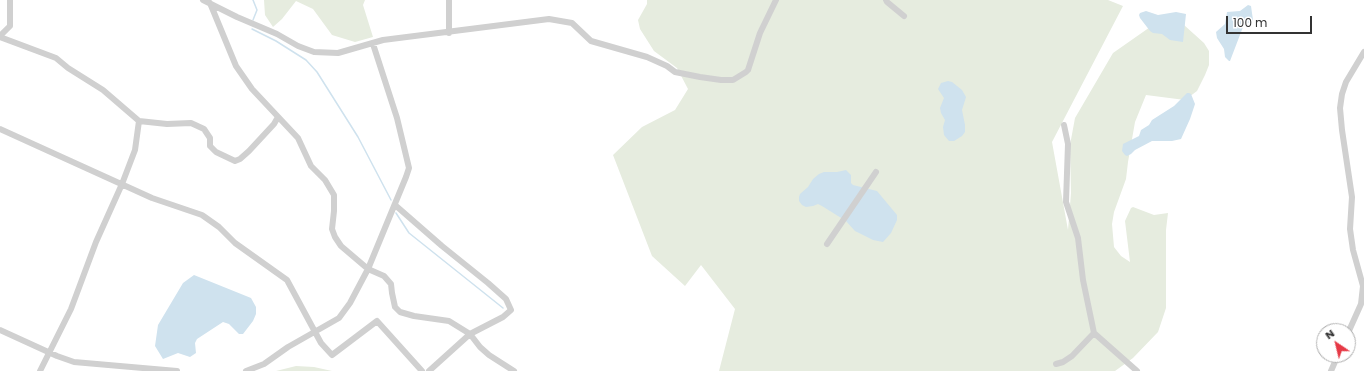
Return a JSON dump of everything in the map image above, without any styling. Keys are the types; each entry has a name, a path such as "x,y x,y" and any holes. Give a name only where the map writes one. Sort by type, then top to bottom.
{"street":[{"path":"10,0 10,26 0,36 56,58 68,68 103,90 139,121 167,124 191,123 204,130 210,138 210,146 216,152 235,161 240,160 249,151 274,124 278,117"},
{"path":"203,0 237,17 277,34 298,46 314,52 338,53 384,40 449,33 549,19 572,23 591,41 647,57 667,66 675,72 721,80 733,80 748,70 760,33 776,0"},
{"path":"449,33 450,0"},
{"path":"886,0 904,16"},
{"path":"210,3 236,66 252,89 298,138 311,166 325,180 334,195 332,228 341,246 368,269 384,276 391,284 395,307 400,312 414,316 449,321 470,334 488,354 514,371"},
{"path":"246,371 264,364 288,347 338,318 350,303 368,269 406,177 409,168 397,118 373,44"},
{"path":"1352,323 1361,304 1363,286 1353,250 1350,230 1352,197 1340,108 1346,82 1364,52"},
{"path":"40,371 71,309 96,242 122,184 135,150 139,121"},
{"path":"1064,125 1068,144 1066,202 1078,238 1094,333 1137,371"},
{"path":"0,129 152,198 202,215 219,227 235,243 287,280 321,343 332,355 377,321 422,371"},
{"path":"827,244 876,172"},
{"path":"394,205 442,246 488,282 506,299 512,310 503,317 470,334 429,371"},
{"path":"0,330 50,353 74,362 177,371"},
{"path":"1056,364 1063,362 1072,356 1094,333"}],"shaded area":[{"path":"264,0 365,0 363,5 373,37 355,42 332,35 313,9 296,1 282,19 273,27 265,15"},
{"path":"647,0 1108,0 1123,6 1052,142 1068,230 1071,193 1070,145 1075,118 1113,53 1153,25 1184,25 1204,43 1209,51 1209,65 1197,91 1185,100 1146,95 1135,122 1126,179 1114,212 1112,224 1114,247 1121,256 1130,262 1125,221 1131,208 1133,207 1154,215 1168,213 1166,230 1166,308 1158,332 1133,358 1115,371 719,371 735,309 701,265 685,286 652,256 613,155 642,127 675,110 688,89 677,68 654,51 640,29 638,20 647,4"},
{"path":"296,366 314,367 332,371 276,371"}],"water":[{"path":"1248,5 1251,6 1253,20 1243,27 1229,61 1225,57 1224,49 1217,38 1216,32 1225,24 1227,12 1240,11"},
{"path":"1146,11 1158,15 1176,12 1186,14 1183,42 1170,40 1162,34 1153,33 1150,31 1139,15 1140,13"},
{"path":"948,81 952,82 962,90 966,97 962,110 965,132 954,141 949,141 944,135 943,127 945,120 940,108 944,98 938,89 941,83"},
{"path":"1187,93 1191,94 1195,104 1181,139 1172,141 1152,141 1135,150 1131,154 1127,156 1125,155 1122,151 1123,144 1139,136 1141,130 1149,125 1152,120 1174,106"},
{"path":"846,170 851,175 851,183 853,185 877,191 897,215 897,220 891,233 883,242 873,240 855,231 846,221 818,204 806,207 799,201 800,194 819,174 824,172"},
{"path":"194,275 251,298 256,307 256,314 253,321 243,334 239,334 229,324 223,322 197,339 195,343 196,353 190,357 178,353 163,359 155,346 158,325 183,283"}],"waterway":[{"path":"253,0 257,10 253,20"},
{"path":"252,29 276,41 306,60 317,72 358,137 391,200"},
{"path":"396,213 409,233 503,308"}]}
